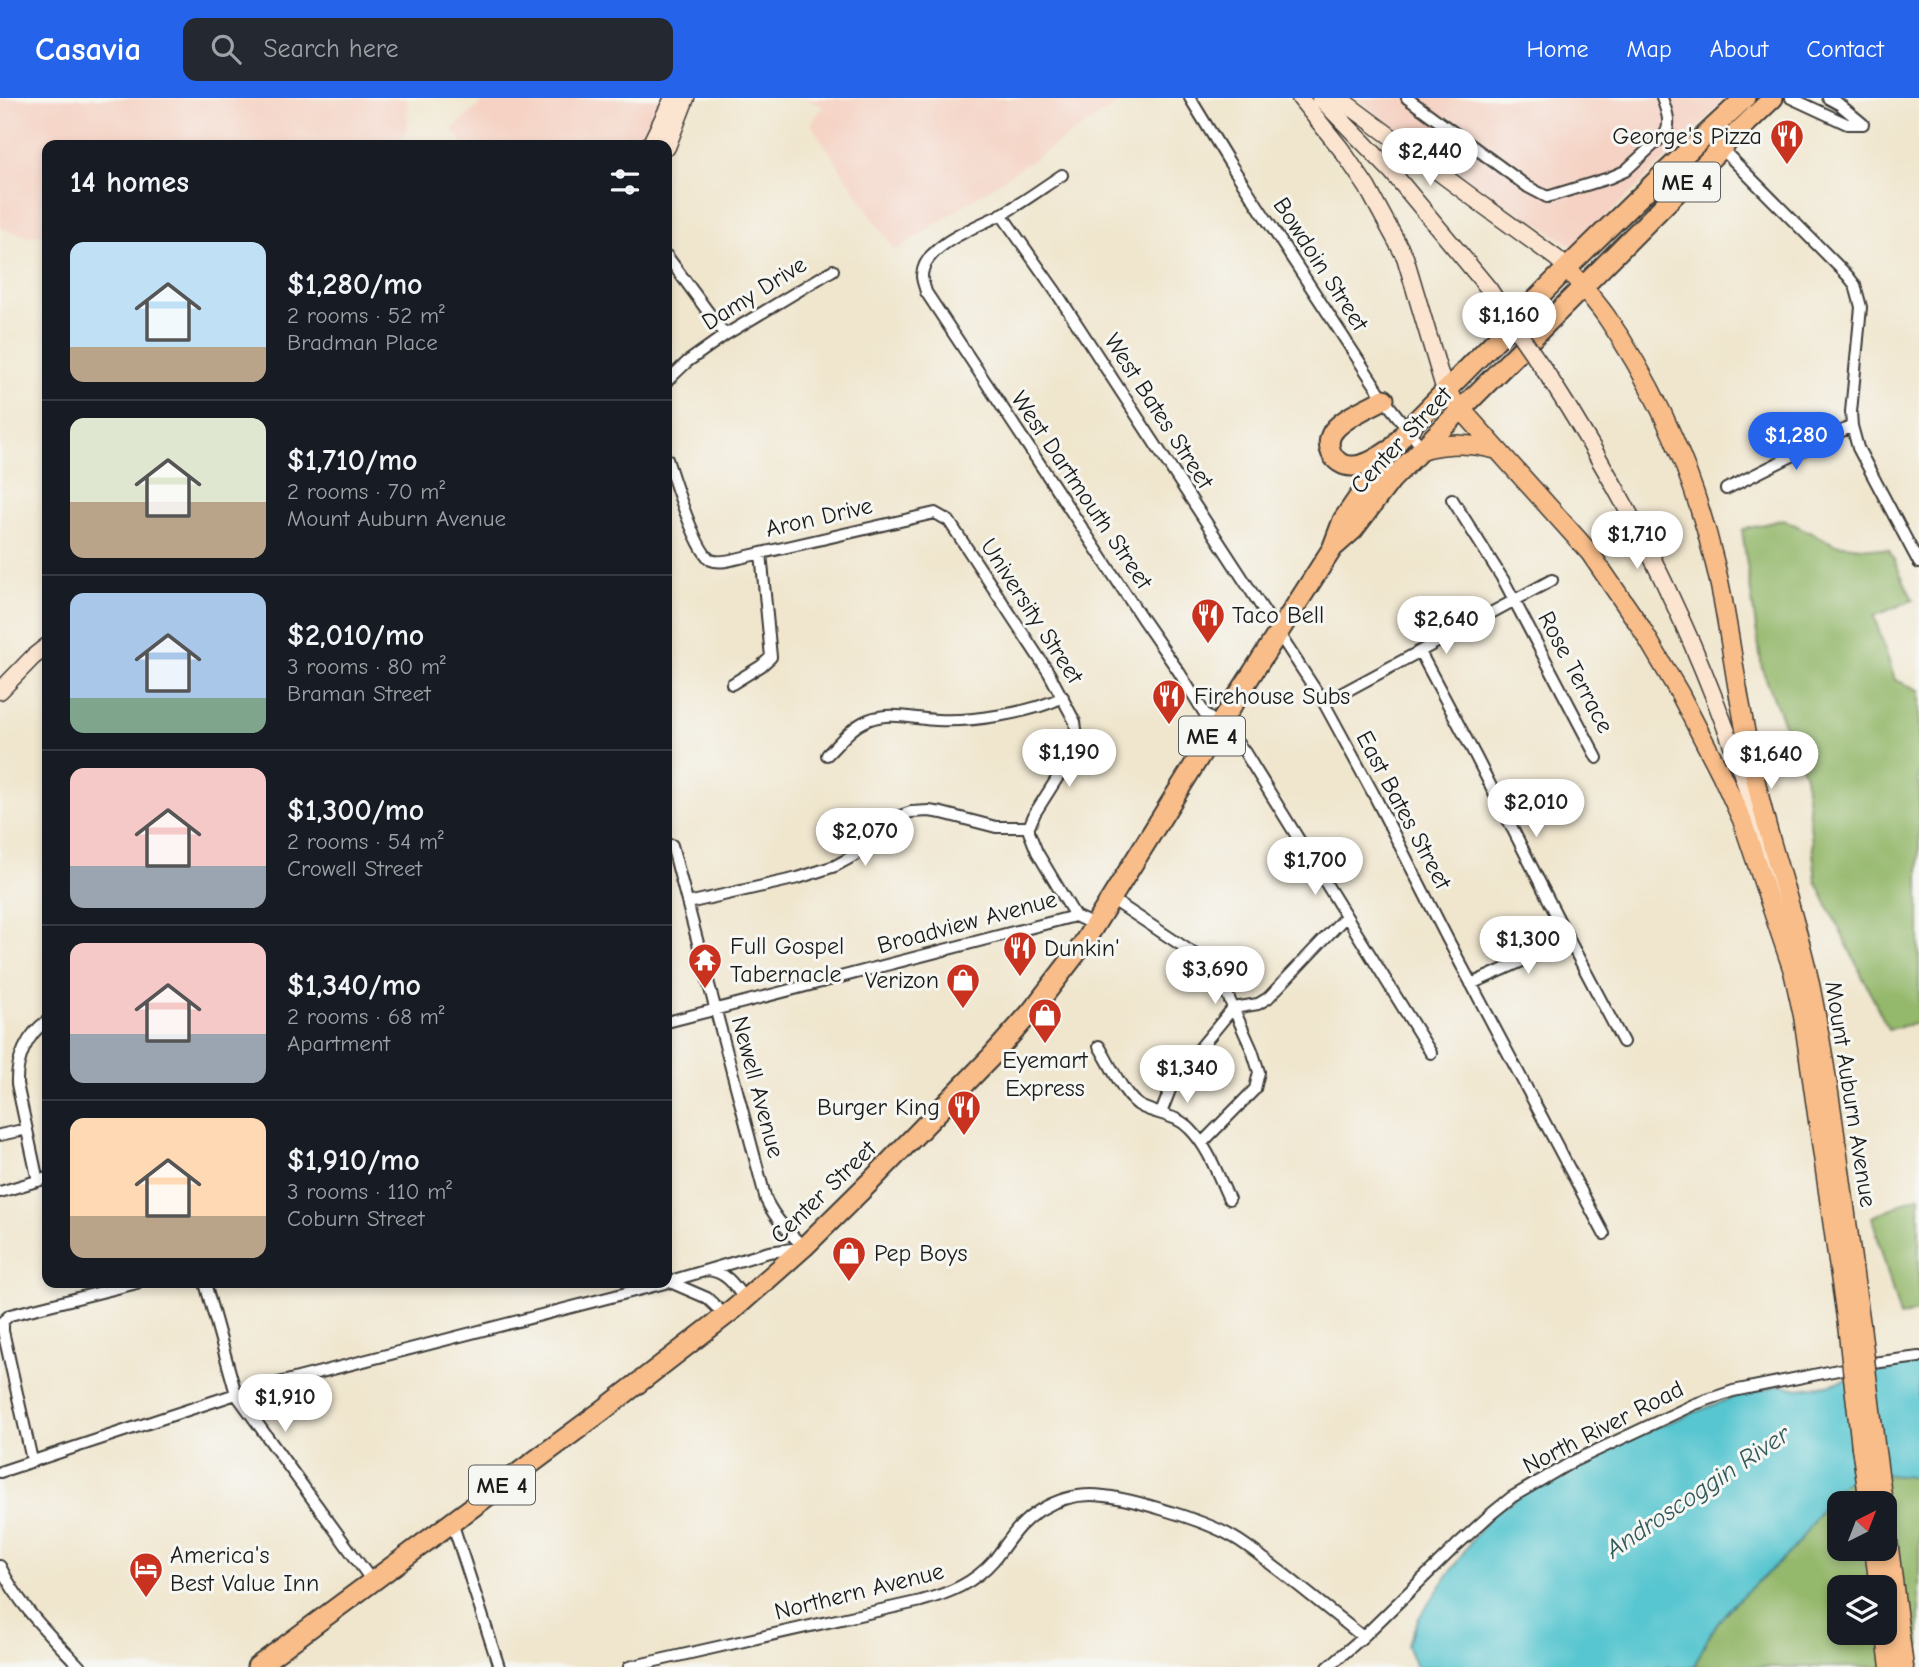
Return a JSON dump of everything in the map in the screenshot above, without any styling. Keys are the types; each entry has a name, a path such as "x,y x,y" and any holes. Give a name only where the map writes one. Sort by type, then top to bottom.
{"highway":[{"path":"1718,123 1725,98"},
{"name":"Center Street","path":"257,1667 620,1398 726,1316 804,1247 873,1179 1013,1032 1081,947 1332,549 1343,520 1392,449 1407,430 1567,268 1745,98"},
{"name":"Center Street","path":"1332,549 1353,530 1391,480 1773,98"},
{"path":"1384,400 1335,428 1329,442 1330,452 1335,460 1350,467 1362,466 1392,449"}],"main road":[{"path":"1300,98 1367,187 1405,257 1445,391 1590,553 1640,626 1675,684 1742,820 1793,971"},
{"name":"Mount Auburn Avenue","path":"1320,98 1392,172 1473,269 1502,309 1547,374 1613,481 1670,596 1722,719 1771,877 1803,1016 1854,1325"},
{"path":"1339,98 1567,268 1604,313 1649,386 1702,516 1723,597 1741,708 1770,835"},
{"path":"654,140 684,99"},
{"path":"669,140 684,99"},
{"path":"1603,266 1598,291 1604,313"},
{"path":"1423,449 1467,443 1498,450"},
{"path":"0,691 42,650"},
{"name":"Mount Auburn Avenue","path":"1737,763 1770,835 1811,986 1828,1085 1868,1445"},
{"path":"1868,1445 1869,1491"},
{"path":"1868,1445 1880,1491"},
{"path":"1884,1561 1904,1667"},
{"path":"1887,1645 1890,1667"}],"street":[{"name":"Bowdoin Street","path":"1190,98 1384,400 1423,449"},
{"path":"1407,98 1528,187 1547,197 1625,171 1669,128 1662,98"},
{"path":"1791,98 1847,124 1864,124 1828,98"},
{"path":"1721,148 1855,285 1860,300 1861,317 1851,412 1852,426 1858,448 1919,563"},
{"path":"1001,214 1062,175"},
{"name":"West Dartmouth Street","path":"1001,214 950,241 932,255 923,271 926,292 1205,713 1244,751 1431,1053"},
{"name":"West Bates Street","path":"1001,214 1056,292 1278,632"},
{"path":"672,263 725,335"},
{"name":"Damy Drive","path":"672,376 725,335 833,270"},
{"path":"1726,489 1852,426"},
{"name":"Aron Drive","path":"672,473 701,548 715,561 731,560 921,515 939,514"},
{"name":"Rose Terrace","path":"1452,499 1504,581 1598,758"},
{"name":"University Street","path":"939,514 953,526 1063,697 1075,722 1077,739 1068,761 1029,827"},
{"path":"732,684 771,657 761,552"},
{"path":"1324,703 1552,580"},
{"name":"East Bates Street","path":"1278,632 1324,703 1373,793 1604,1234"},
{"path":"1420,652 1623,1042"},
{"path":"828,755 857,726 883,715 961,720 1032,708 1063,697"},
{"path":"688,903 798,878 835,866 857,854 897,817 911,812 942,813 996,827 1029,827 1031,842 1075,916 1094,925"},
{"name":"Newell Avenue","path":"672,845 766,1200 783,1228 804,1247"},
{"path":"1110,898 1202,959 1215,971 1252,1050 1259,1072 1255,1088 1202,1143"},
{"name":"Broadview Avenue","path":"672,1021 1075,916"},
{"path":"1161,1113 1181,1070 1233,1008 1258,1004 1268,998 1346,916"},
{"path":"1471,984 1538,954 1567,936"},
{"path":"42,1024 27,1043 16,1073 27,1129 42,1177"},
{"path":"1099,1046 1128,1094 1140,1106 1180,1119 1189,1127 1202,1143 1229,1199"},
{"path":"0,1135 27,1129"},
{"path":"0,1192 42,1180"},
{"path":"672,1278 769,1252 804,1247"},
{"path":"706,1270 723,1274 745,1300"},
{"path":"672,1281 708,1298 726,1316"},
{"path":"32,1461 3,1321 10,1315 117,1288"},
{"path":"206,1288 236,1394 372,1581"},
{"path":"0,1472 236,1394 633,1288"},
{"name":"North River Road","path":"1328,1667 1491,1514 1512,1497 1572,1462 1712,1397 1873,1363 1919,1357"},
{"name":"Northern Avenue","path":"629,1667 921,1601 955,1590 975,1578 996,1558 1021,1524 1040,1510 1059,1501 1087,1495 1112,1497 1222,1531 1245,1545 1363,1637"},
{"path":"452,1522 499,1667"},
{"path":"0,1566 20,1602 80,1667"}],"shaded area":[{"path":"0,98 407,98 408,127 402,140 42,140 42,235 30,236 2,229"},
{"path":"488,98 665,98 644,140 460,140 452,129"},
{"path":"802,98 1126,98 895,251 811,124 823,106"},
{"path":"1356,98 1728,98 1575,248 1420,148"}],"green space":[{"path":"1783,519 1834,544 1889,550 1913,600 1874,616 1895,680 1919,690 1919,1023 1888,1029 1816,881 1805,776 1762,669 1742,530"},
{"path":"1919,1196 1919,1311 1900,1317 1872,1217"},
{"path":"1869,1474 1919,1477 1919,1667 1694,1667 1720,1619 1794,1548 1827,1502 1827,1561 1897,1561 1897,1491 1835,1491 1849,1479"}],"water":[{"name":"Androscoggin River","path":"1919,1361 1919,1478 1867,1475 1850,1480 1835,1491 1827,1491 1827,1501 1793,1549 1728,1610 1716,1625 1694,1667 1416,1667 1407,1645 1419,1618 1478,1531 1495,1511 1598,1450 1739,1395 1782,1385 1799,1389 1828,1385 1891,1366"}],"place":[{"name":"George's Pizza","path":"1787,166"},
{"name":"Taco Bell","path":"1208,645"},
{"name":"Firehouse Subs","path":"1169,726"},
{"name":"Dunkin'","path":"1020,978"},
{"name":"Full Gospel Tabernacle","path":"705,990"},
{"name":"Verizon","path":"963,1010"},
{"name":"Eyemart Express","path":"1045,1045"},
{"name":"Burger King","path":"964,1137"},
{"name":"Pep Boys","path":"849,1283"},
{"name":"America's Best Value Inn","path":"146,1599"}]}
